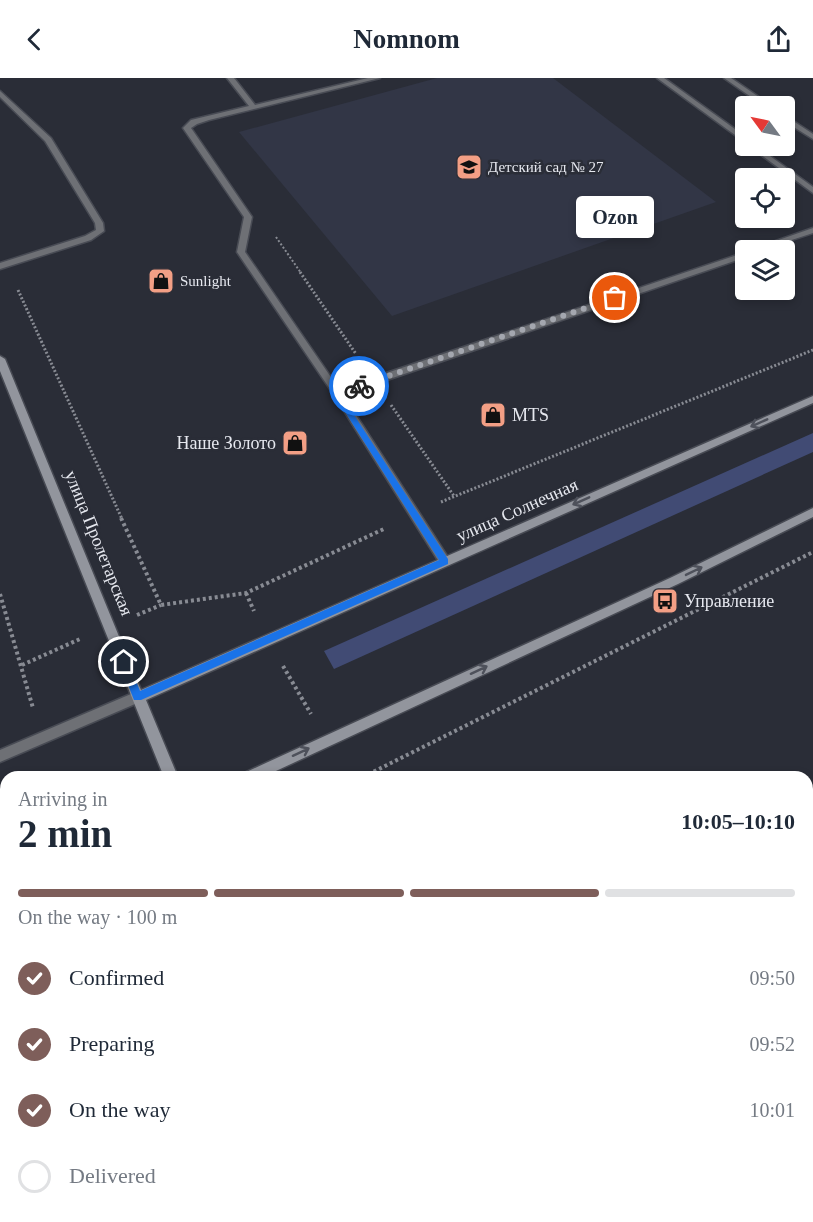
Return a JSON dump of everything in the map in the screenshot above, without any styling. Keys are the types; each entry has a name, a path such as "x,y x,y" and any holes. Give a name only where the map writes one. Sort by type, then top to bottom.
{"main road":[{"name":"улица Пролетарская","path":"0,359 169,771"},
{"name":"улица Солнечная","path":"138,697 813,399"},
{"path":"262,771 674,581 813,512"}],"street":[{"path":"230,78 254,108"},
{"path":"377,78 194,122 187,128 248,217 241,252 337,393 445,562"},
{"path":"660,78 735,133"},
{"path":"727,78 753,96"},
{"path":"0,93 48,140 99,223 100,231 88,238 0,266"},
{"path":"795,125 813,137"},
{"path":"766,156 813,191"},
{"path":"784,240 813,230"},
{"path":"337,393 735,258"},
{"path":"0,756 138,697"}],"path":[{"path":"274,235 454,496"},
{"path":"375,771 813,552"},
{"path":"246,593 268,639 327,740"},
{"path":"0,594 22,665 40,738"}],"shaded area":[{"name":"Детский сад № 27","path":"437,78 553,78 716,202 392,316 239,132"},
{"path":"813,433 813,452 334,669 324,651"}],"way so far":[{"path":"359,386 615,298"}],"place":[{"name":"Детский сад № 27","path":"469,167"},
{"name":"Sunlight","path":"161,281"},
{"name":"Ozon","path":"615,298"},
{"name":"MTS","path":"493,415"},
{"name":"Наше Золото","path":"295,443"},
{"name":"Управление","path":"665,601"}],"route":[{"path":"124,662 138,697 445,562 337,393 359,386"}]}
